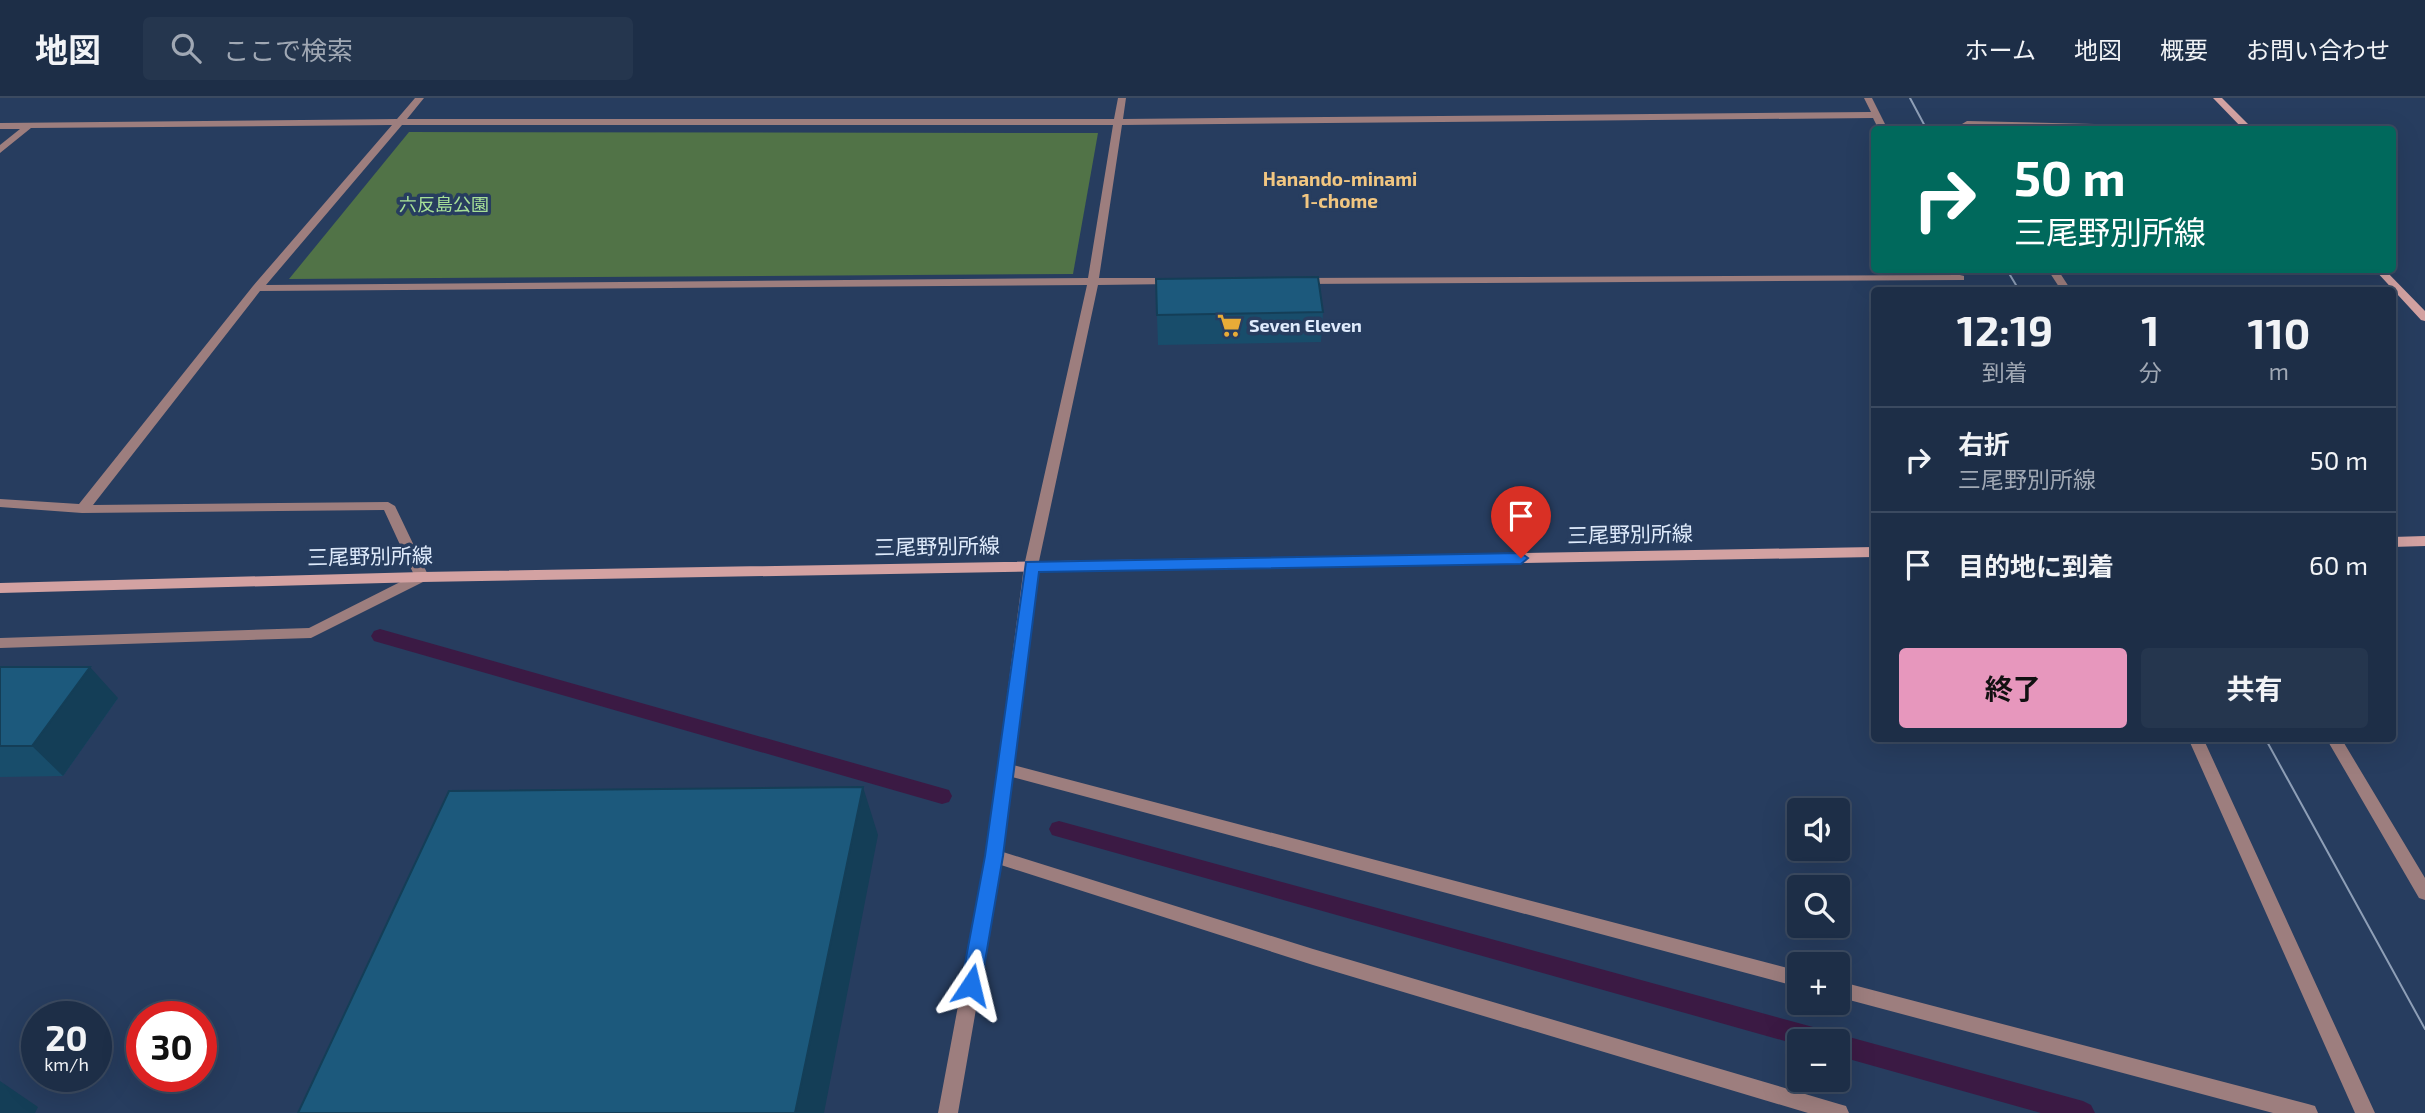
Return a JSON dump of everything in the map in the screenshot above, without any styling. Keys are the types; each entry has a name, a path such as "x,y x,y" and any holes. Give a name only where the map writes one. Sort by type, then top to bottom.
{"main road":[{"path":"2217,98 2246,126"},
{"path":"2383,273 2396,287"},
{"path":"2396,287 2425,318"},
{"path":"2396,542 2425,541"},
{"name":"三尾野別所線","path":"0,588 422,577 1871,552"}],"street":[{"path":"82,509 257,288 420,98"},
{"path":"948,1113 994,856 1031,566 1094,281 1122,98"},
{"path":"1868,98 1882,126"},
{"path":"0,126 1877,116"},
{"path":"1967,126 1966,124 2051,126"},
{"path":"0,150 30,125"},
{"path":"1289,281 1958,274"},
{"path":"257,288 1192,281"},
{"path":"0,503 82,509 387,506 422,577 311,634 0,643"},
{"path":"2197,742 2365,1113"},
{"path":"2335,742 2425,893"},
{"path":"1006,769 1787,976"},
{"path":"994,856 1313,957 1839,1113"},
{"path":"1850,992 2308,1113"}],"green space":[{"name":"六反島公園","path":"409,132 1098,133 1073,274 289,279"}],"building":[{"path":"1318,277 1323,312 1157,315 1156,279"},
{"path":"0,667 90,667 32,746 0,746"},
{"path":"863,787 795,1113 298,1113 449,791"}],"waterway":[{"path":"380,636 942,796"},
{"path":"1059,829 1787,1031"},
{"path":"1850,1048 2083,1113"}],"tram line":[{"path":"1910,98 1925,126"},
{"path":"2009,273 2017,287"},
{"path":"2267,742 2425,1029"}],"place":[{"name":"Seven Eleven","path":"1229,326"}],"district":[{"name":"Hanando-minami 1-chome","path":"1340,190"}],"route":[{"path":"971,985 994,856 1031,566 1521,558"}]}
